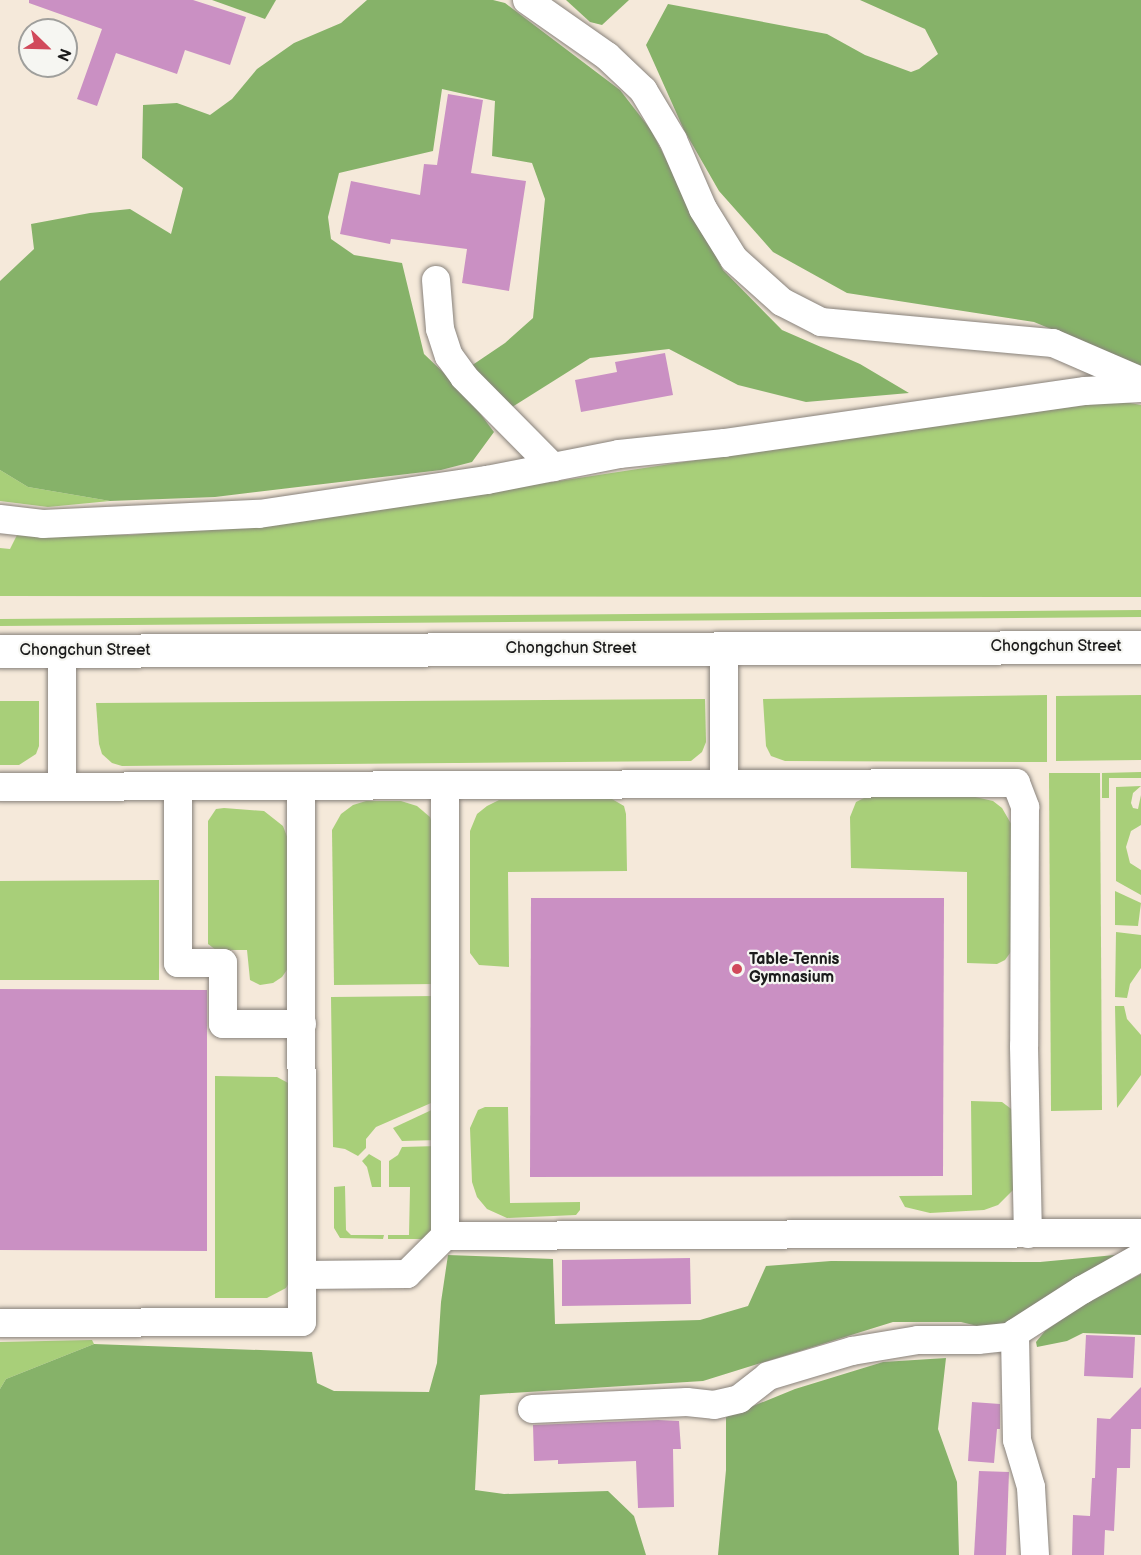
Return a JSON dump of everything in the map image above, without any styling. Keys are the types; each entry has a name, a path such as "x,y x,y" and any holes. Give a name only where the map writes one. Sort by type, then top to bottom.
{"main road":[{"name":"Chongchun Street","path":"0,651 1141,646"}],"lane":[{"path":"527,0 607,56 643,90 673,140 703,209 734,259 782,302 820,322 1053,343 1141,381"},
{"path":"436,280 440,328 449,356 464,377 553,467"},
{"path":"0,519 43,524 258,514 487,480 619,454 724,442 1085,391 1141,388"},
{"path":"724,649 724,784"},
{"path":"62,650 62,787"},
{"path":"0,787 1017,783 1025,807 1024,1046 1028,1234"},
{"path":"445,785 445,1236"},
{"path":"178,786 178,963 223,963 223,1024 302,1024"},
{"path":"0,1323 302,1322 301,786"},
{"path":"302,1275 406,1274 445,1236 1141,1233"},
{"path":"532,1409 687,1402 714,1405 739,1399 768,1376 852,1350 918,1340 978,1340 1015,1335 1082,1290 1141,1257"},
{"path":"1015,1335 1017,1440 1031,1487 1035,1555"}],"green space":[{"path":"212,0 276,0 265,19"},
{"path":"367,0 493,0 505,3 620,90 651,130 723,270 782,330 860,364 909,393 806,402 738,385 669,349 590,358 509,409 468,368 505,343 533,318 545,199 532,163 492,156 495,101 442,89 433,151 339,173 328,217 331,239 354,255 402,263 424,354 464,392 494,432 472,462 441,470 215,497 110,501 28,487 0,470 0,281 34,249 31,224 90,213 130,209 171,234 183,188 142,158 143,105 177,103 210,115 232,99 257,69 294,43 341,23"},
{"path":"566,0 629,0 602,25 590,22"},
{"path":"860,0 1141,0 1141,366 1034,322 847,293 773,252 719,191 684,130 646,45 668,4 827,34 865,55 911,72 919,69 938,54 925,29"},
{"path":"1119,401 1141,405 1141,597 0,596 0,548 10,549 18,533 131,535 389,507 906,428"},
{"path":"0,470 28,487 110,501 48,507 0,501"},
{"path":"1141,610 1141,617 0,626 0,619"},
{"path":"1047,695 1047,762 785,761 771,756 766,746 763,699"},
{"path":"1141,695 1141,760 1056,761 1056,696"},
{"path":"705,699 706,742 702,752 691,761 122,766 112,763 102,754 99,744 96,703"},
{"path":"0,701 39,701 39,746 36,754 19,765 0,765"},
{"path":"1141,772 1141,778 1109,778 1109,798 1102,798 1102,773"},
{"path":"1049,773 1100,773 1102,1110 1051,1111"},
{"path":"1141,786 1133,793 1131,803 1133,808 1138,809 1141,795 1141,825 1131,831 1126,847 1130,863 1141,870 1141,895 1116,881 1116,787"},
{"path":"870,795 971,796 993,801 1002,808 1013,827 1013,949 1005,960 997,964 967,963 967,872 851,868 850,817 856,802"},
{"path":"612,799 624,806 626,814 627,871 508,872 509,967 479,965 470,953 470,831 477,814 499,800"},
{"path":"366,801 401,801 417,806 430,817 435,831 436,984 334,985 332,830 341,814 353,805"},
{"path":"216,809 264,811 283,826 288,839 289,967 282,977 273,983 260,985 250,980 247,950 216,950 208,944 208,821"},
{"path":"159,880 159,980 0,980 0,881"},
{"path":"1115,891 1141,903 1138,926 1115,925"},
{"path":"1116,932 1141,935 1141,968 1130,984 1127,998 1115,997"},
{"path":"436,996 438,1100 376,1127 366,1139 366,1148 358,1156 345,1149 333,1147 331,997"},
{"path":"1115,1006 1124,1006 1127,1019 1141,1035 1141,1075 1117,1108"},
{"path":"215,1076 277,1077 290,1084 293,1276 286,1288 267,1298 215,1298"},
{"path":"971,1101 1002,1102 1014,1111 1013,1190 998,1205 984,1210 930,1213 905,1207 899,1196 972,1195"},
{"path":"438,1107 438,1140 402,1141 393,1128"},
{"path":"485,1107 508,1107 510,1203 580,1202 580,1210 576,1215 507,1218 487,1209 477,1197 472,1182 470,1128 478,1110"},
{"path":"438,1146 439,1239 388,1239 388,1235 409,1235 410,1187 389,1187 389,1161 398,1155 402,1147"},
{"path":"369,1154 381,1161 381,1187 372,1187 367,1167 362,1161"},
{"path":"345,1186 346,1230 351,1235 384,1235 383,1239 340,1238 334,1228 334,1187"},
{"path":"448,1255 553,1259 555,1324 700,1320 748,1306 766,1266 831,1261 1040,1262 1115,1255 1069,1292 998,1331 961,1322 893,1322 703,1381 480,1395 475,1490 504,1494 608,1491 634,1516 646,1555 0,1555 0,1389 6,1379 94,1344 312,1352 317,1383 334,1391 429,1392 437,1363 441,1302"},
{"path":"1141,1274 1141,1335 1083,1333 1067,1341 1037,1347 1036,1342 1045,1331 1087,1302"},
{"path":"92,1340 94,1344 6,1379 0,1389 0,1342"},
{"path":"946,1358 938,1429 957,1482 959,1555 718,1555 726,1470 726,1417 795,1389 883,1362"}],"building":[{"path":"29,0 193,0 246,17 230,65 185,50 177,74 116,53 97,106 77,99 102,29 78,20 78,18 71,18 29,3"},
{"path":"448,94 483,100 471,173 526,181 509,291 462,283 467,249 391,239 390,244 340,234 351,181 420,195 424,164 437,165"},
{"path":"665,353 673,395 581,412 575,380 617,372 615,362"},
{"name":"Table-Tennis Gymnasium","path":"531,898 944,898 943,1176 530,1177"},
{"path":"0,989 207,990 207,1251 0,1250"},
{"path":"690,1258 691,1304 562,1306 562,1260"},
{"path":"1086,1335 1135,1337 1133,1378 1084,1376"},
{"path":"1141,1387 1141,1429 1131,1429 1130,1468 1117,1468 1114,1531 1105,1530 1104,1555 1072,1555 1073,1515 1090,1516 1092,1478 1095,1478 1097,1418 1110,1419"},
{"path":"972,1402 1000,1404 1000,1429 997,1429 994,1463 968,1461"},
{"path":"679,1421 681,1449 673,1449 674,1507 638,1508 636,1461 558,1464 558,1460 534,1461 533,1425"},
{"path":"979,1471 1009,1472 1006,1555 974,1555"}],"place":[{"name":"Table-Tennis Gymnasium","path":"737,969"}]}
